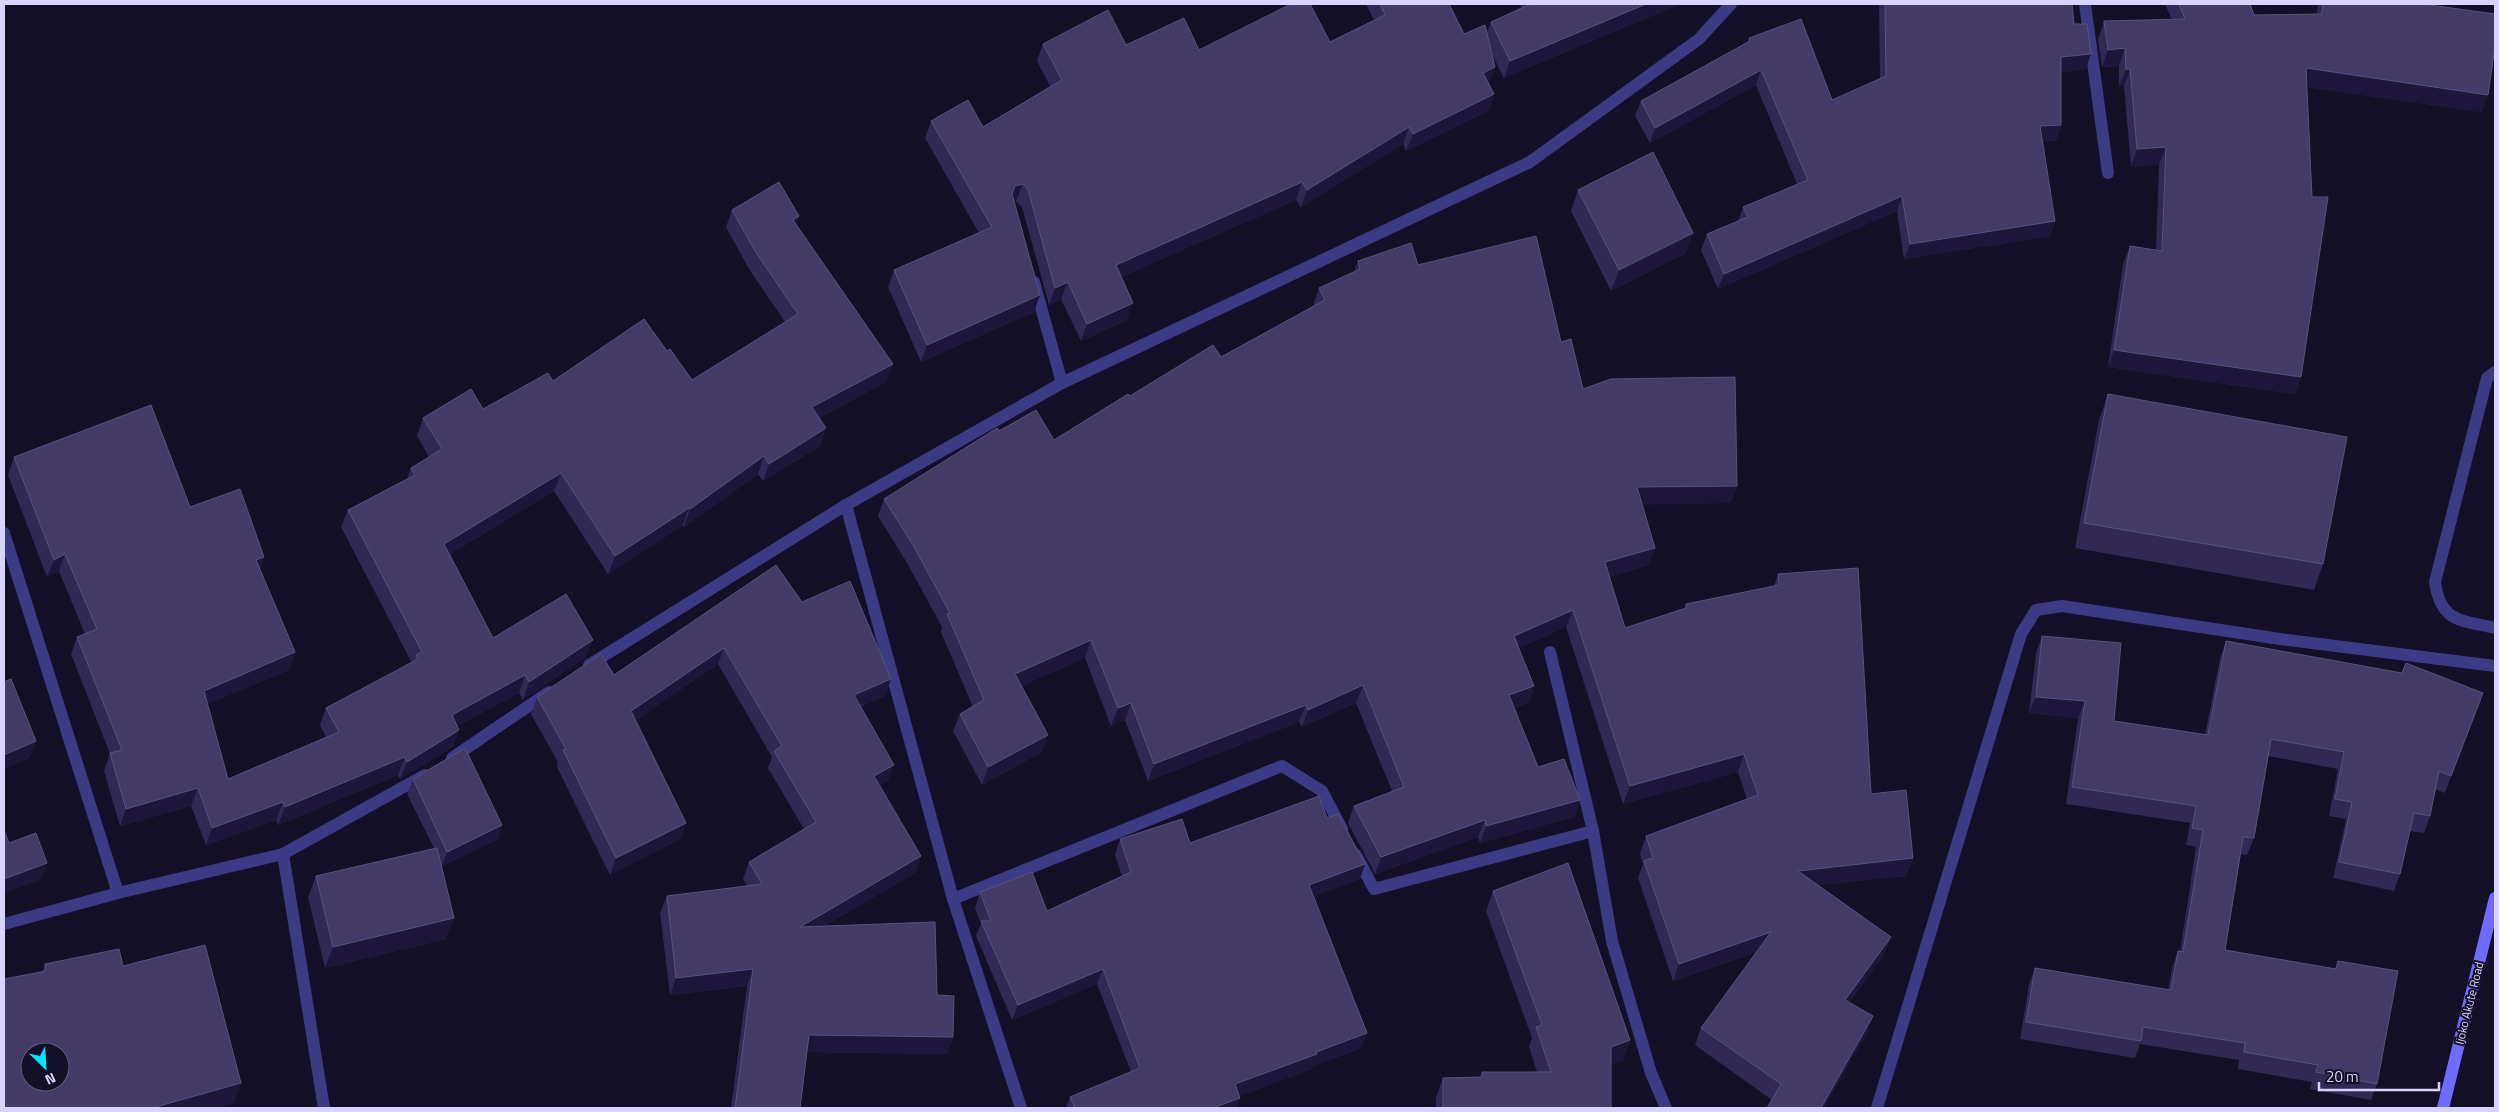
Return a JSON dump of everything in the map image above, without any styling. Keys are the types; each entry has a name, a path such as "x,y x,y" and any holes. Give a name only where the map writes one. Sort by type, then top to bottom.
{"main road":[{"name":"Ijoko Akute Road","path":"2443,1108 2495,898"}],"street":[{"path":"581,670 846,505 1062,383 1530,162 1699,39 1731,4"},
{"path":"2085,4 2108,173"},
{"path":"1032,273 1062,383"},
{"path":"2495,372 2487,378 2435,582 2438,600 2451,617 2495,628"},
{"path":"846,505 953,899 1021,1108"},
{"path":"4,533 118,893"},
{"path":"1877,1108 2021,634 2036,610 2062,606 2280,638 2495,666"},
{"path":"1550,652 1593,831 1612,941 1651,1073 1666,1108"},
{"path":"4,924 118,893 283,854 437,768 557,687"},
{"path":"953,899 1282,766 1322,791 1374,889 1593,831"},
{"path":"283,854 324,1108"}],"building":[{"path":"1291,4 1310,4 1330,42 1385,15 1380,4 1449,4 1464,34 1485,25 1495,67 1483,73 1494,94 1413,134 1409,127 1307,190 1302,182 1116,265 1133,303 1087,324 1068,282 1055,288 1028,190 1023,184 1015,186 1012,194 1040,295 927,345 894,270 992,227 931,121 968,100 983,127 1062,80 1043,44 1108,10 1126,45 1184,18 1199,50"},
{"path":"1531,4 1646,4 1510,61 1491,22"},
{"path":"1885,4 2072,4 2074,24 2087,24 2091,54 2061,57 2061,125 2040,126 2055,221 1910,244 1902,196 1724,274 1707,234 1748,217 1743,207 1808,180 1761,70 1655,128 1641,101 1750,41 1749,38 1801,19 1832,100 1886,76"},
{"path":"2179,4 2250,4 2254,15 2322,14 2323,4 2423,4 2495,14 2495,46 2488,95 2306,68 2312,197 2328,197 2301,377 2114,350 2130,246 2162,251 2166,147 2137,149 2130,69 2126,69 2125,48 2108,50 2104,21 2185,19"},
{"path":"1653,152 1693,233 1619,270 1578,190"},
{"path":"779,182 799,216 793,220 893,364 812,407 826,428 769,464 764,456 690,509 615,556 561,473 444,544 493,638 566,594 593,640 529,682 525,675 452,715 459,730 407,762 405,757 285,807 283,802 212,828 198,788 126,809 110,753 122,750 77,637 97,629 65,554 54,560 14,457 151,405 190,507 240,489 264,557 256,560 295,652 204,691 228,779 339,732 326,708 418,659 416,655 422,652 348,510 415,475 411,468 442,449 423,418 471,389 483,409 548,373 553,381 644,319 667,351 670,349 692,380 798,314 755,251 732,210"},
{"path":"1536,236 1561,342 1571,339 1583,389 1611,379 1735,377 1737,486 1637,487 1655,548 1605,562 1625,628 1686,608 1686,604 1779,585 1778,574 1858,568 1871,794 1906,790 1913,858 1798,871 1891,937 1845,1000 1873,1016 1821,1108 1767,1108 1781,1084 1701,1028 1771,932 1679,964 1644,861 1653,858 1646,836 1758,795 1744,754 1630,786 1573,610 1514,636 1534,686 1509,695 1538,767 1564,759 1580,800 1486,826 1485,820 1381,857 1354,806 1404,787 1363,685 1308,710 1306,705 1154,764 1131,703 1118,708 1091,640 1015,674 1048,735 988,767 960,714 984,700 947,614 950,613 913,545 884,499 997,428 999,431 1036,410 1054,440 1128,394 1130,396 1213,345 1221,357 1325,300 1319,288 1360,269 1358,261 1411,243 1418,265"},
{"path":"2108,394 2347,437 2323,564 2084,523"},
{"path":"776,565 802,602 850,581 891,679 854,695 894,765 874,776 921,856 800,927 935,922 937,995 954,996 953,1037 809,1035 800,1108 735,1108 753,969 676,978 667,896 762,884 749,862 816,822 774,751 782,746 724,648 631,711 686,823 616,858 563,750 566,749 537,697 601,654 614,675"},
{"path":"2042,636 2121,643 2114,721 2208,735 2226,641 2402,673 2406,663 2483,693 2451,776 2439,771 2430,816 2414,813 2400,874 2339,862 2352,802 2335,799 2344,752 2271,739 2254,838 2243,837 2225,950 2336,969 2338,961 2398,971 2377,1084 2316,1072 2318,1065 2244,1052 2245,1043 2143,1027 2141,1041 2026,1022 2035,968 2171,990 2178,951 2183,952 2203,830 2192,828 2196,806 2072,787 2085,701 2036,697"},
{"path":"11,679 36,741 4,755 4,682"},
{"path":"465,748 502,825 447,852 413,779"},
{"path":"1319,796 1327,818 1338,814 1365,864 1309,885 1367,1033 1316,1052 1317,1054 1235,1084 1240,1098 1213,1108 1075,1108 1070,1097 1140,1068 1103,969 1018,1005 981,921 991,921 980,892 1032,872 1047,911 1131,872 1120,839 1182,819 1190,843"},
{"path":"4,830 9,843 36,833 47,863 4,879"},
{"path":"437,848 454,918 333,947 316,876"},
{"path":"1568,863 1630,1040 1611,1047 1611,1108 1443,1108 1443,1078 1482,1077 1482,1072 1551,1072 1536,1027 1542,1025 1493,891"},
{"path":"205,945 241,1083 152,1108 4,1108 4,979 46,971 45,964 119,949 123,966"}]}
